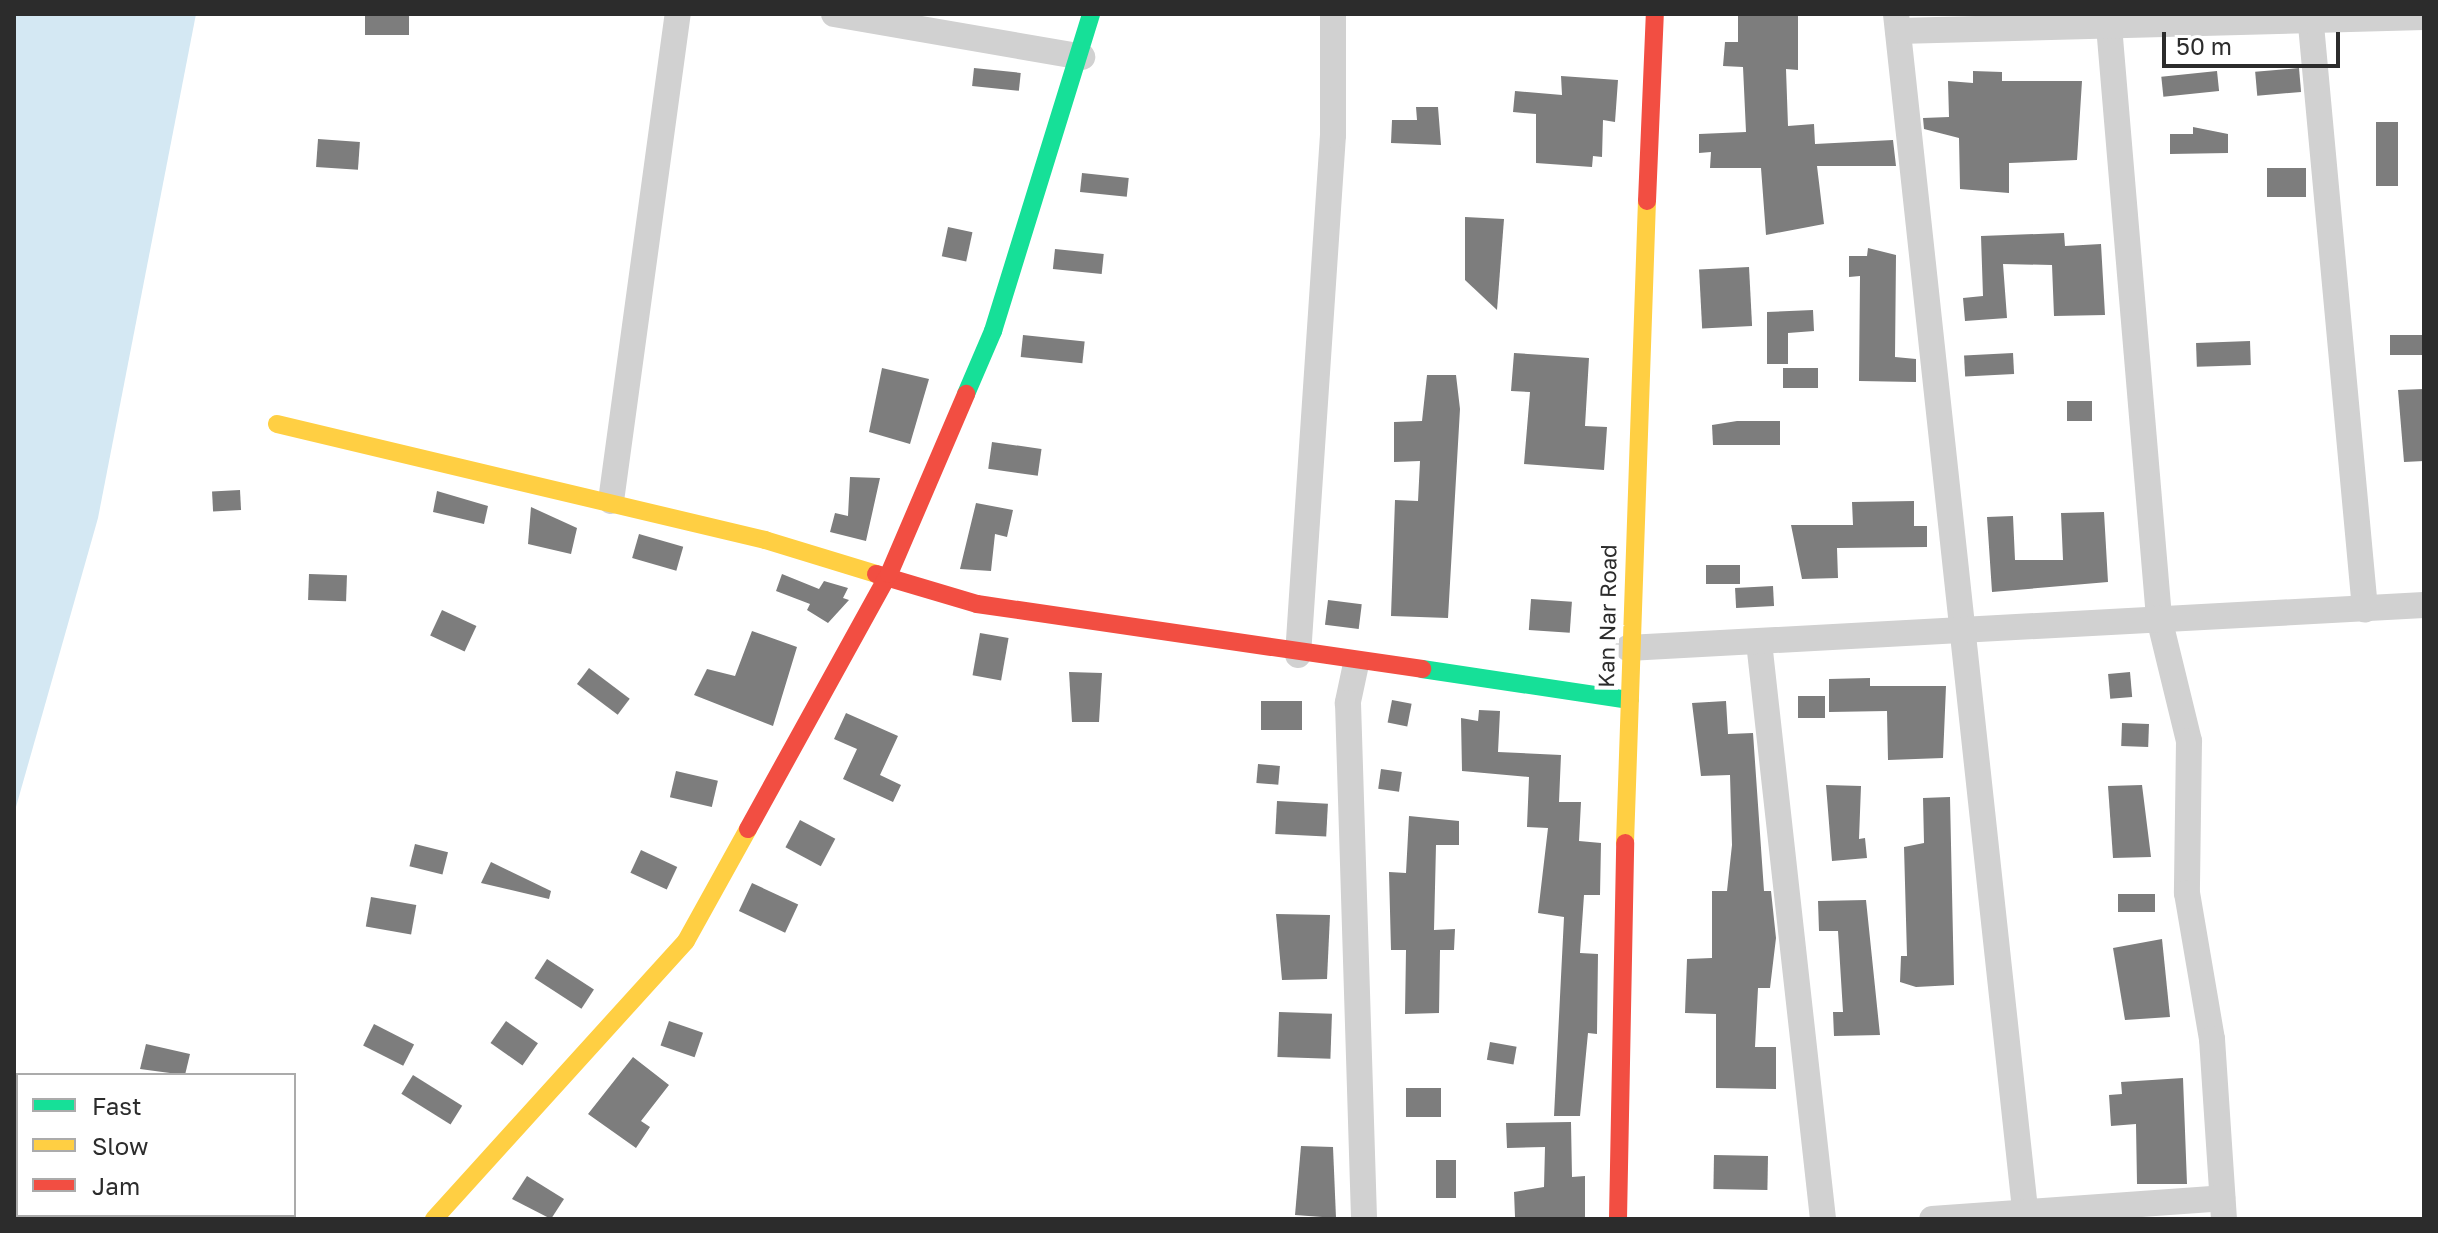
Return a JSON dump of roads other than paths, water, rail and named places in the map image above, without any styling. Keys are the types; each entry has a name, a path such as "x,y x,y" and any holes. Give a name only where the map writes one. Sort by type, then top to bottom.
{"street":[{"path":"611,501 678,14"},
{"path":"834,14 1082,57"},
{"path":"434,1219 686,941 889,574 993,331 1082,57 1091,14"},
{"path":"1298,655 1333,135 1333,14"},
{"name":"Kan Nar Road","path":"1618,1219 1630,700 1628,648 1655,14"},
{"path":"2025,1216 1958,633 1897,23 2424,17"},
{"path":"2310,18 2365,609"},
{"path":"1932,1219 2223,1208 2212,1039 2187,893 2189,741 2159,618 2109,20"},
{"path":"277,424 611,501 889,574 977,604 1356,664 1630,700"},
{"path":"1628,648 1958,633 2159,618 2424,605"},
{"path":"1759,642 1783,803 1807,1112 1823,1219"},
{"path":"1356,664 1348,703 1364,1219"}],"water":[{"path":"14,14 196,14 98,518 14,814"}]}
